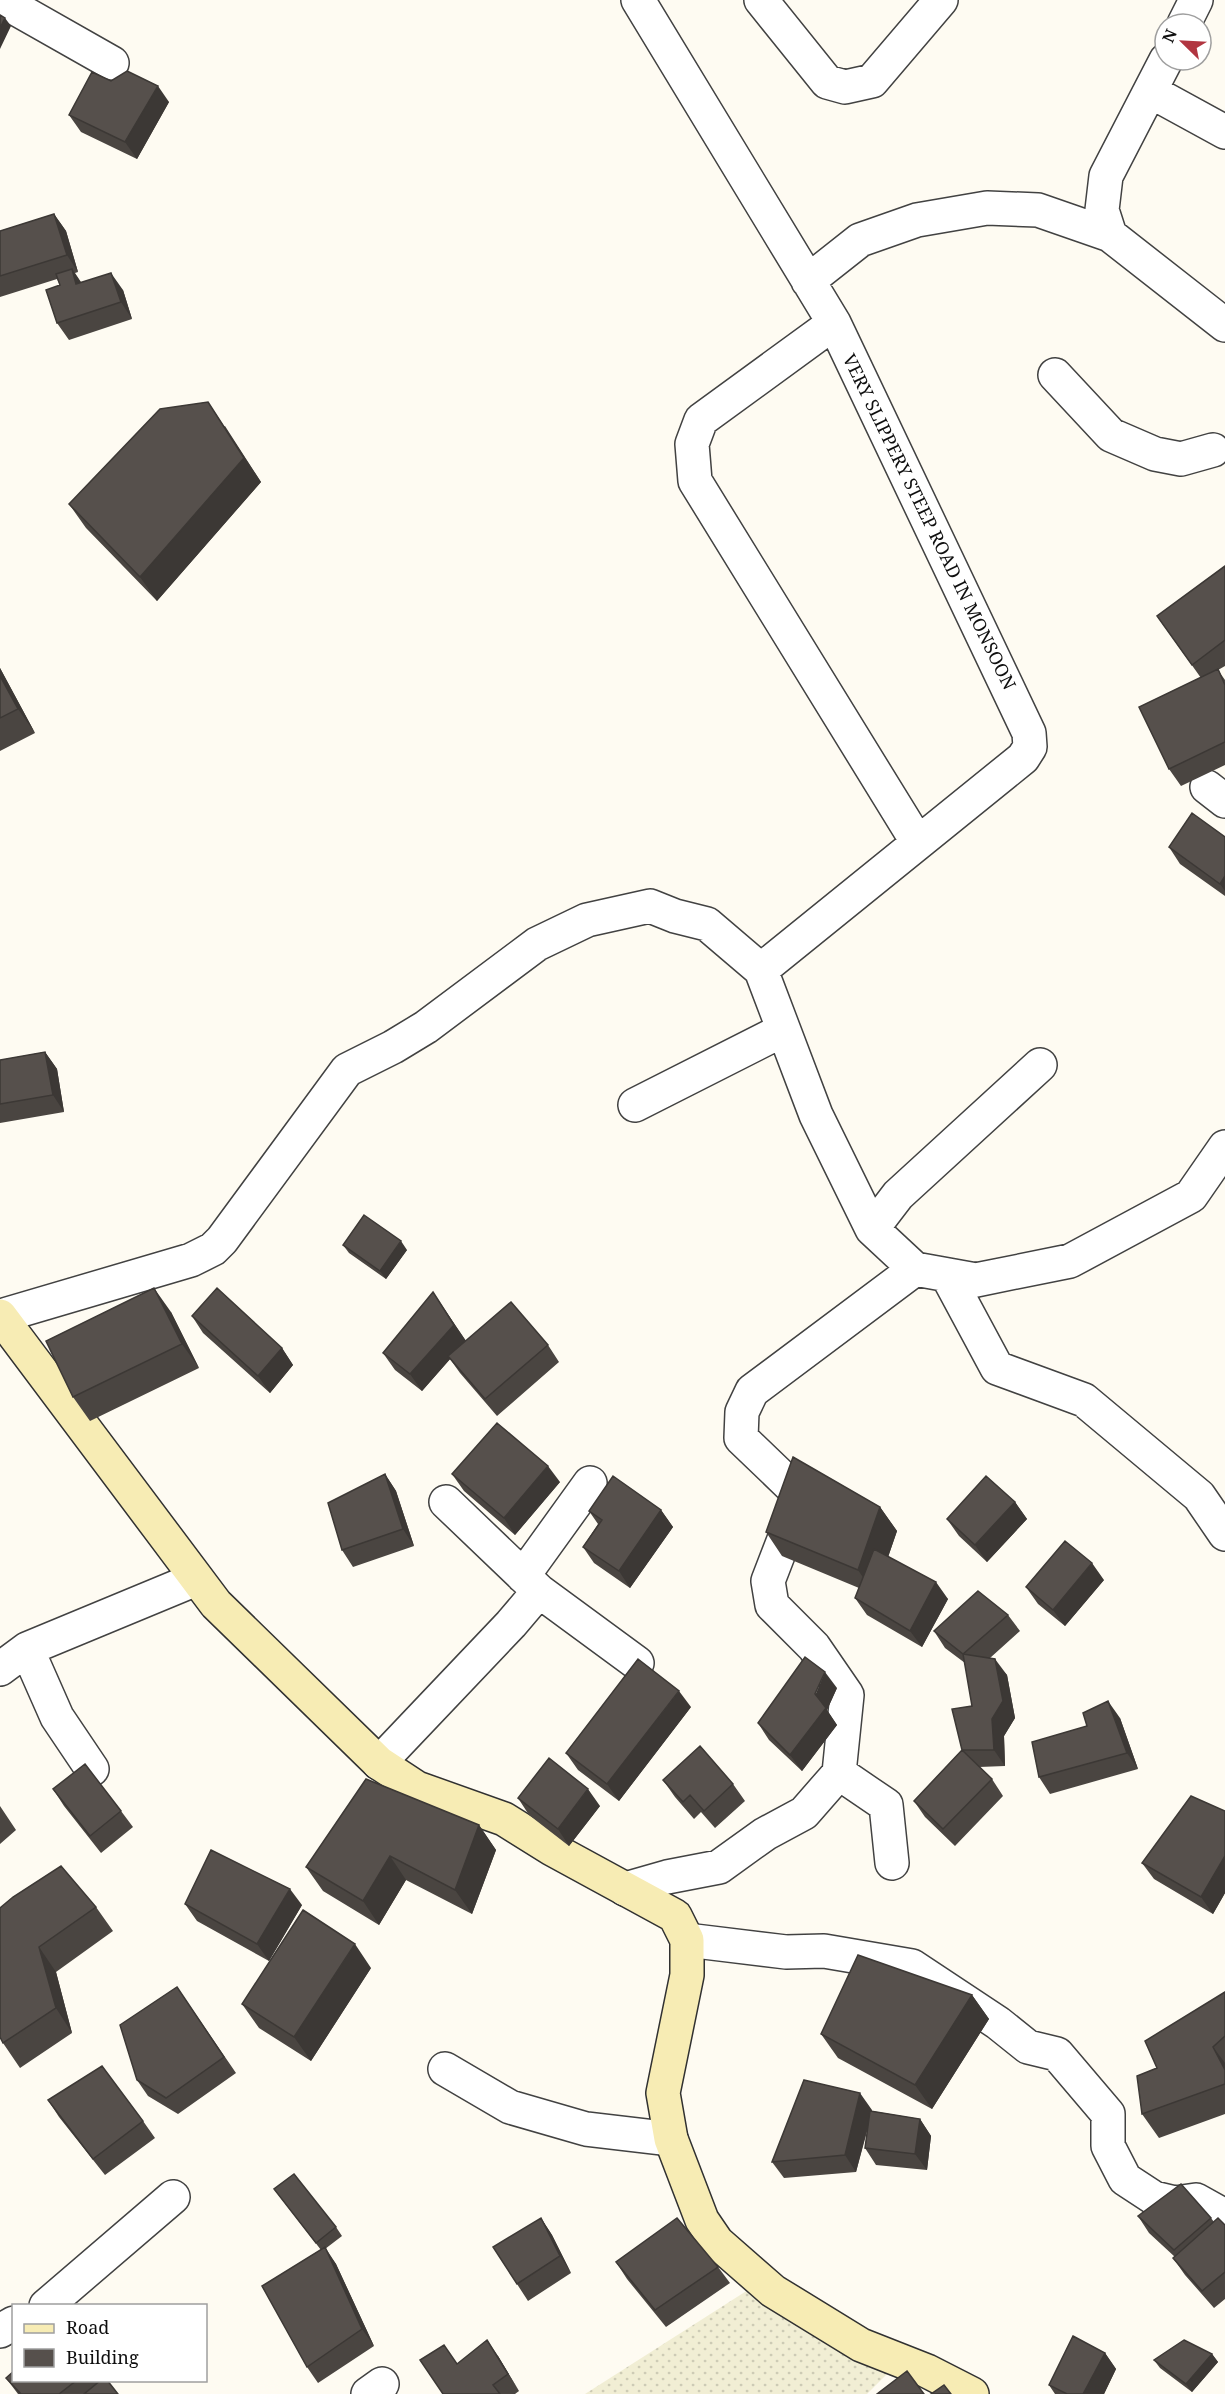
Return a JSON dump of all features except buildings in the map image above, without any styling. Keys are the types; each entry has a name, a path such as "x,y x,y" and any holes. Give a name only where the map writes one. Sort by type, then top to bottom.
{"main road":[{"path":"0,1316 216,1604 379,1763 417,1788 504,1819 552,1849 675,1916 687,1940 687,1976 663,2093 671,2139 702,2220 717,2242 773,2291 861,2345 927,2371 972,2394"}],"street":[{"path":"1,0 112,63"},
{"name":"VERY SLIPPERY STEEP ROAD IN MONSOON","path":"638,0 834,323 1029,733 1030,747 1023,758 761,970"},
{"path":"761,0 827,82 845,87 872,81 941,0"},
{"path":"1110,235 1102,210 1107,176 1160,72"},
{"path":"1150,91 1225,132"},
{"path":"808,281 860,240 917,219 987,208 1038,210 1110,235 1225,325"},
{"path":"834,323 701,420 692,444 695,481 918,843"},
{"path":"1055,375 1111,435 1155,454 1181,459 1221,454"},
{"path":"0,1316 191,1260 213,1249 222,1240 347,1070 426,1027 537,944 587,920 650,906 675,916 707,924 761,970 816,1115 872,1229 915,1269 976,1280 1070,1261 1191,1196 1225,1147"},
{"path":"635,1105 783,1030"},
{"path":"872,1229 898,1195 1040,1065"},
{"path":"625,1889 667,1877 719,1868 765,1834 804,1813 839,1773 847,1695 814,1647 772,1605 768,1581 800,1498 794,1489 741,1438 742,1412 752,1391 915,1269"},
{"path":"946,1275 997,1368 1084,1400 1199,1496 1225,1534"},
{"path":"379,1763 511,1624 531,1583 590,1483"},
{"path":"446,1502 531,1583 637,1663"},
{"path":"0,1669 27,1649 196,1580"},
{"path":"27,1649 57,1717 92,1769"},
{"path":"839,1773 886,1805 892,1863"},
{"path":"687,1940 786,1952 824,1951 912,1966 998,2023 1028,2047 1057,2054 1108,2114 1108,2146 1125,2180 1154,2198 1175,2203 1196,2200 1225,2216"},
{"path":"445,2069 510,2107 586,2129 671,2139"},
{"path":"48,2304 173,2197"}],"shaded area":[{"path":"748,2290 889,2372 867,2394 585,2394"}]}
